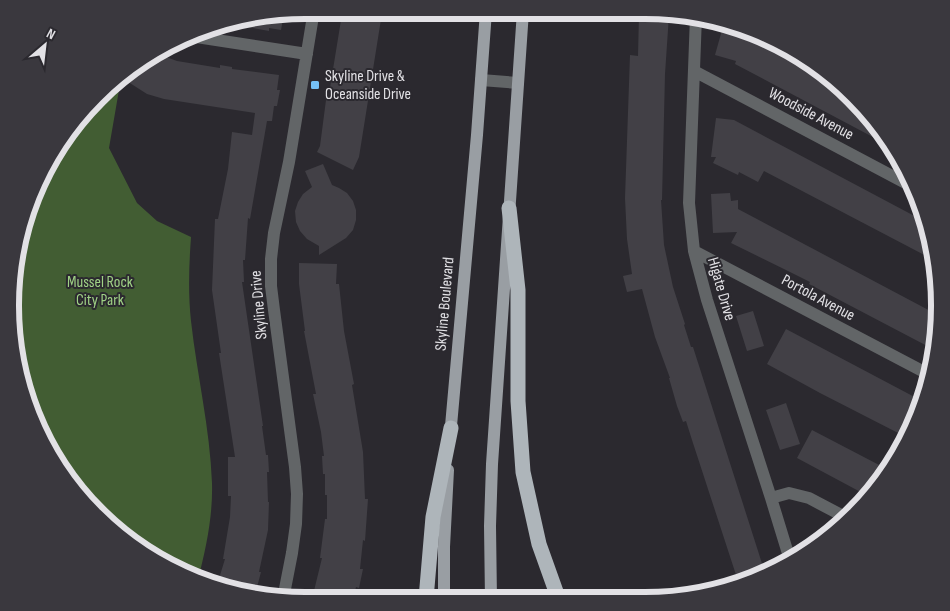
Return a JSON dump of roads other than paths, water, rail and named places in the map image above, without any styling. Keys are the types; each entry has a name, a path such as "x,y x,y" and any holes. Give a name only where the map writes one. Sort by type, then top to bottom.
{"highway":[{"path":"509,208 518,290 518,401 523,472 539,544 556,592"},
{"path":"427,592 432,524 451,428"}],"main road":[{"name":"Skyline Boulevard","path":"444,592 445,519 451,428 485,19"},
{"path":"491,592 492,464 523,19"}],"street":[{"name":"Skyline Drive","path":"284,592 296,524 295,466 271,286 271,259 313,19"},
{"name":"Higate Drive","path":"696,23 689,203 694,251 707,300 788,554"},
{"path":"203,38 307,54"},
{"name":"Woodside Avenue","path":"694,71 903,182"},
{"path":"481,80 518,83"},
{"name":"Portola Avenue","path":"694,251 923,371"},
{"path":"771,498 789,493 809,498 840,515"}],"place":[{"name":"Skyline Drive & Oceanside Drive","path":"315,85"}],"park label":[{"name":"Mussel Rock City Park","path":"100,291"}]}
